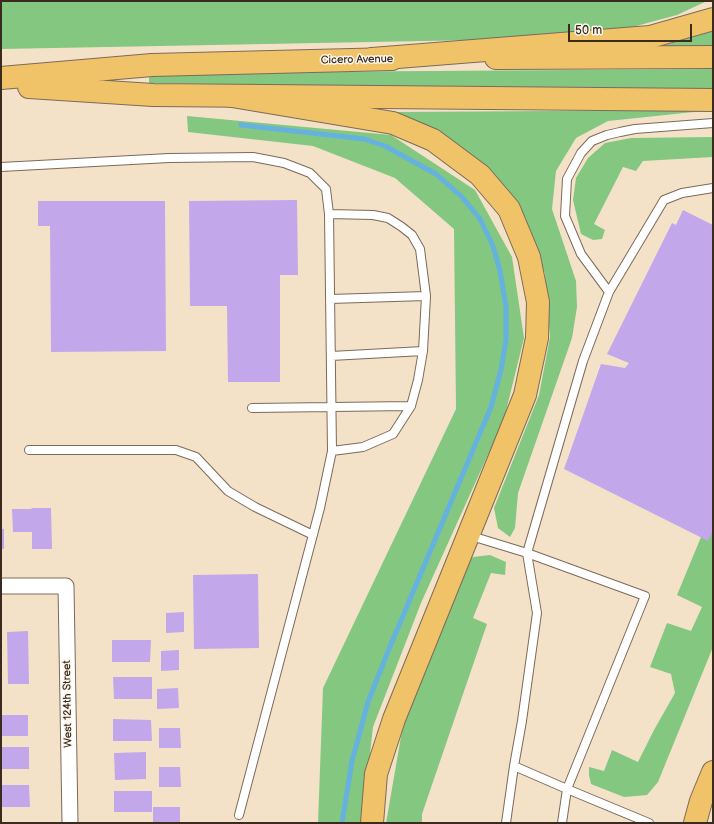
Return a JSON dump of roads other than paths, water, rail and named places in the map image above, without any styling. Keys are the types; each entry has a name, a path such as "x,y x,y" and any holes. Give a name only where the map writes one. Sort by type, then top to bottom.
{"main road":[{"path":"372,59 650,37 713,19"},
{"name":"Cicero Avenue","path":"1,78 152,65 372,59 713,57"},
{"path":"1,85 153,95 713,100"},
{"path":"232,96 393,123 432,140 480,175 509,209 529,257 538,302 537,338 525,395 467,535 394,719 376,774 372,823"},
{"path":"695,823 713,767"},
{"path":"701,801 713,772"}],"street":[{"name":"West 124th Street","path":"1,586 66,586 70,823"}],"lane":[{"path":"608,292 581,254 565,216 567,179 581,153 592,141 614,133 635,129 713,123"},
{"path":"1,166 169,158 253,157 284,163 310,173 326,189 329,214 332,451 320,508 239,815"},
{"path":"506,823 537,613 527,553 583,361 608,292 664,200 682,193 713,188"},
{"path":"329,214 373,215 388,218 412,235 420,250 426,296 423,351 418,380 411,406 393,434 363,447 332,451"},
{"path":"330,298 426,296"},
{"path":"331,356 423,351"},
{"path":"252,408 411,406"},
{"path":"29,450 176,450 196,457 228,491 256,507 313,535"},
{"path":"467,535 527,553 645,596 567,789 562,823"},
{"path":"514,766 649,823"}],"waterway":[{"path":"241,125 364,139 385,146 436,174 462,197 480,219 493,246 500,271 506,306 506,340 501,370 491,407 368,702 352,761 342,823"}]}
